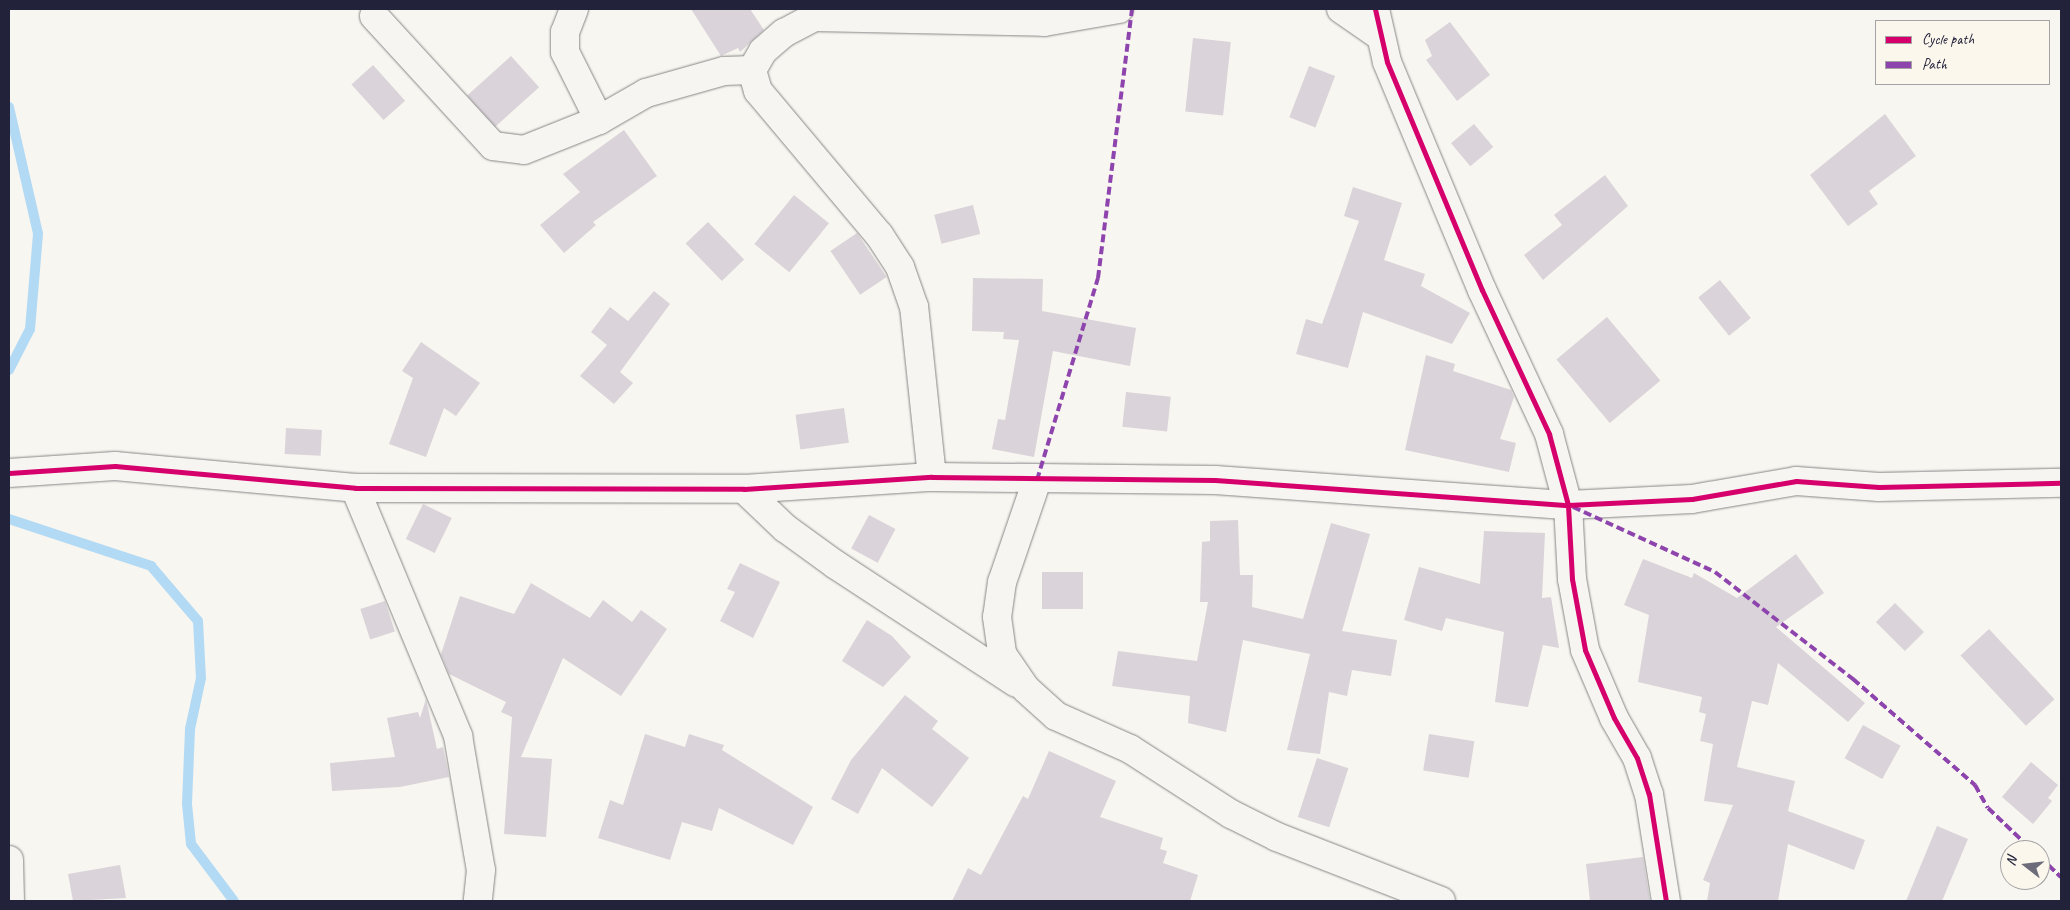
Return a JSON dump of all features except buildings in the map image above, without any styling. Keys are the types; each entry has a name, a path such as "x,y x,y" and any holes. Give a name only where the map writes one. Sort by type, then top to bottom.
{"street":[{"path":"574,9 565,32 566,52 599,120"},
{"path":"932,478 914,307 900,267 879,235 758,92 752,70 763,51 776,39 814,17 1044,22 1119,9"},
{"path":"1341,9 1376,21 1482,290 1549,434 1568,505 1572,579 1585,650 1640,767 1666,901"},
{"path":"374,16 493,146 524,150 599,120 646,92 724,71 752,70"},
{"path":"9,473 116,466 355,488 744,489 932,478 1215,480 1568,505 1692,499 1796,481 1879,487 2061,484"},
{"path":"1026,689 1002,654 997,617 1002,582 1037,480"},
{"path":"355,488 458,736 481,870 478,901"},
{"path":"744,489 784,528 836,565 1026,689 1056,716 1130,749 1231,814 1277,837 1440,901"},
{"path":"9,860 10,901"}],"waterway":[{"path":"9,107 38,234 30,329 9,370"},
{"path":"9,519 151,566 198,621 201,678 190,729 187,804 191,844 234,901"}],"marked path":[{"path":"1037,480 1098,278 1132,9"},
{"path":"1573,507 1715,572 1853,679 1975,785 1988,808 2022,840"},
{"path":"2050,867 2061,877"}],"cycle path":[{"path":"1375,9 1387,62 1482,290 1549,434 1568,505 1572,579 1585,650 1614,718 1637,758 1649,794 1666,901"},
{"path":"9,473 115,466 355,488 744,489 932,477 1215,480 1568,505 1692,499 1796,481 1879,487 2061,483"}]}
